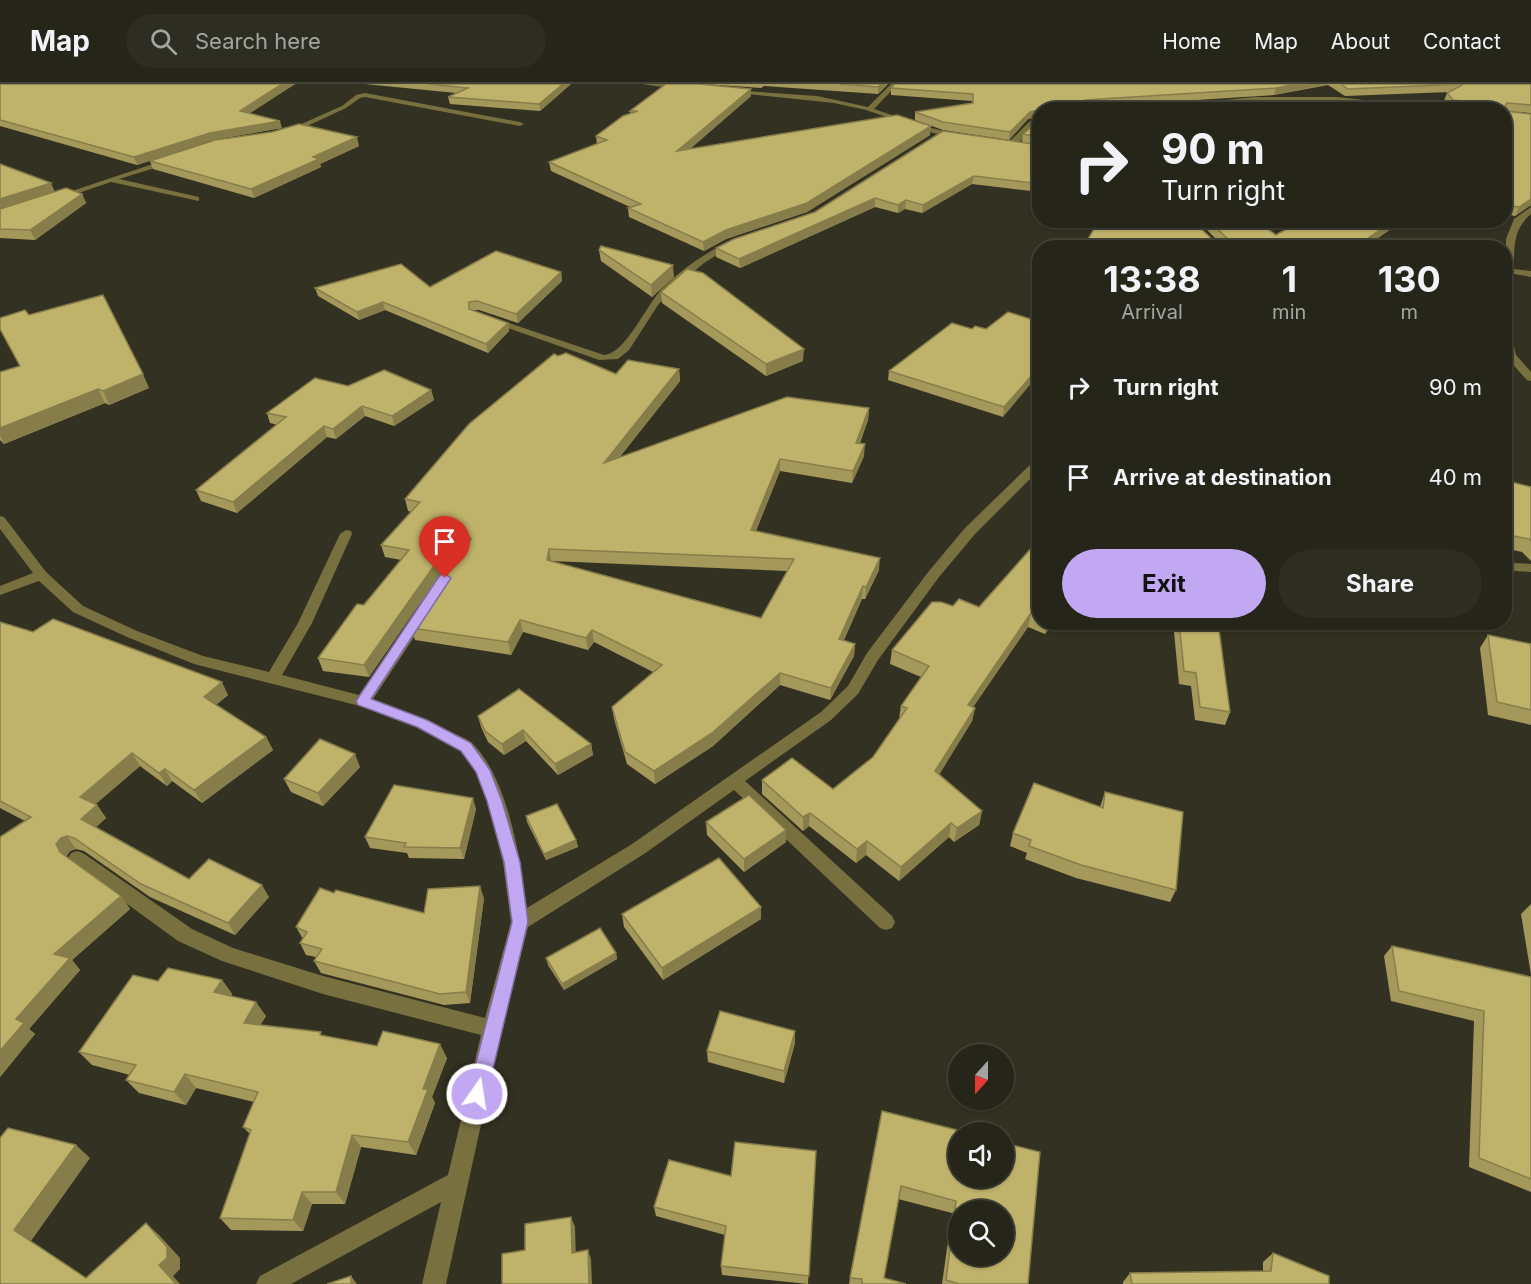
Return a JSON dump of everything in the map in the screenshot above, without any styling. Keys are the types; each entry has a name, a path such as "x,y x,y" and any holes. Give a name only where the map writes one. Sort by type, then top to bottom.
{"street":[{"path":"645,84 693,89"},
{"path":"870,109 895,84"},
{"path":"724,92 794,96 870,109 936,136 973,139"},
{"path":"274,136 291,131 344,107 358,96 365,94 520,124"},
{"path":"1227,102 1254,99 1336,99 1357,102"},
{"path":"1021,146 1007,144 1032,124"},
{"path":"43,202 107,179 183,156"},
{"path":"107,179 196,199"},
{"path":"1510,240 1517,221 1531,210"},
{"path":"475,314 603,358 611,358 618,355 628,344 656,301 680,279 703,258 740,240"},
{"path":"1512,271 1531,274"},
{"path":"1512,357 1527,375"},
{"path":"1512,370 1527,375"},
{"path":"520,922 638,849 826,716 853,690 872,657 934,574 970,531 1032,470"},
{"path":"0,520 41,575 78,609 132,634 199,660 363,701 422,723 466,747 483,770 495,801 512,862 520,922 492,1029 434,1284"},
{"path":"272,679 305,623 346,534"},
{"path":"363,701 421,616 429,598 465,550"},
{"path":"1512,567 1531,568"},
{"path":"0,591 41,575"},
{"path":"734,781 886,922"},
{"path":"77,858 185,935 229,955 323,985 492,1029"},
{"path":"268,1284 457,1182"}],"building":[{"path":"0,84 282,84 240,111 280,121 210,133 134,157 0,120"},
{"path":"428,84 563,84 539,104 448,97 468,88"},
{"path":"666,84 699,84 751,89 677,151 897,115 931,126 807,203 726,230 703,242 628,208 641,204 549,162 607,140 596,136 623,116 638,111 630,111"},
{"path":"840,84 881,84 878,87"},
{"path":"895,84 1296,84 1276,88 1085,100 1084,102 1032,102 1032,112 1010,132 943,122 915,112 973,103 973,94 891,88"},
{"path":"1341,84 1464,84 1348,89"},
{"path":"1464,84 1531,84 1531,105 1512,102 1463,102 1453,100 1447,93"},
{"path":"1512,112 1531,114 1531,199 1519,207 1512,206"},
{"path":"299,124 357,137 313,157 319,159 251,189 150,161 215,140 272,132"},
{"path":"1032,127 1032,136 1023,134"},
{"path":"943,131 1032,144 1032,183 974,176 923,205 906,200 898,205 875,198 739,259 716,248 734,239 815,212"},
{"path":"0,164 51,183 0,199"},
{"path":"66,188 82,194 30,230 0,229 0,209"},
{"path":"1094,228 1200,228 1213,240 1088,240"},
{"path":"1216,228 1267,228 1276,235 1288,228 1383,228 1365,240 1227,240"},
{"path":"601,246 673,265 651,285 599,250"},
{"path":"496,251 561,272 516,314 477,301 469,302 469,309 508,323 486,344 383,302 357,312 315,288 401,264 430,287"},
{"path":"687,269 703,273 804,349 766,364 661,292"},
{"path":"103,295 143,374 103,391 98,389 0,428 0,372 20,366 0,329 0,318 25,310 29,315"},
{"path":"1008,312 1032,319 1032,375 1004,407 889,371 952,323 972,329 975,326 986,329"},
{"path":"566,353 616,374 628,360 679,369 604,463 787,397 869,408 856,443 865,444 853,471 780,459 751,530 880,558 866,587 863,586 839,639 855,644 831,688 780,673 712,733 654,771 625,752 612,707 662,665 592,630 586,638 520,620 508,642 411,628 471,539 467,533 457,533 364,665 318,658 357,604 364,605 409,550 381,545 420,502 405,499 469,424 554,354 558,356","holes":["549,549 794,559 761,618 547,560"]},
{"path":"384,370 431,390 392,416 362,406 333,429 324,426 233,502 196,490 286,417 267,413 315,378 348,386"},
{"path":"1512,482 1531,487 1531,541 1512,536"},
{"path":"1032,547 1032,613 968,705 975,708 935,771 982,811 957,828 951,823 901,867 867,841 857,849 810,813 803,817 762,780 792,758 833,789 873,757 907,708 901,706 929,666 892,650 932,602 953,606 959,599 979,607"},
{"path":"53,619 222,682 204,697 266,737 194,790 165,769 159,773 132,753 80,797 97,805 81,819 189,879 209,859 262,885 228,923 141,884 74,838 67,836 61,838 56,844 60,852 121,896 54,954 70,958 16,1019 24,1023 0,1051 0,837 31,817 0,801 0,622 33,632"},
{"path":"1180,630 1219,630 1230,712 1200,707 1196,673 1184,671"},
{"path":"1488,635 1531,644 1531,710 1497,702"},
{"path":"519,689 591,744 555,764 523,730 502,744 485,731 478,716"},
{"path":"320,739 355,754 318,793 284,779"},
{"path":"1034,783 1103,808 1105,792 1183,812 1176,890 1081,865 1029,846 1031,840 1013,833"},
{"path":"394,785 473,798 460,848 404,847 406,843 365,837"},
{"path":"749,795 786,830 744,859 706,822"},
{"path":"557,804 576,840 544,854 526,816"},
{"path":"719,858 761,907 662,968 622,914"},
{"path":"480,886 466,992 440,994 314,961 322,949 300,943 307,932 296,927 320,888 424,913 428,889"},
{"path":"600,928 616,953 562,984 546,958"},
{"path":"1392,946 1531,977 1531,1179 1479,1158 1484,1011 1399,991"},
{"path":"168,968 222,980 214,992 256,1002 244,1023 321,1032 320,1035 377,1046 383,1031 440,1044 423,1089 428,1089 408,1142 352,1135 336,1192 302,1192 293,1220 220,1218 251,1130 243,1127 258,1092 185,1074 174,1092 126,1080 136,1065 79,1052 133,975 158,981"},
{"path":"720,1011 795,1031 784,1071 707,1051"},
{"path":"882,1111 948,1128 948,1188 1014,1188 1014,1146 1040,1152 1028,1284 959,1284 946,1280 948,1264 1014,1266 1014,1200 952,1200 901,1186 884,1278 906,1284 862,1284 862,1279 850,1278"},
{"path":"8,1128 76,1145 14,1230 86,1278 146,1223 167,1247 167,1258 159,1265 176,1284 0,1284 0,1138"},
{"path":"735,1142 816,1151 809,1276 721,1266 726,1226 654,1207 669,1160 731,1176"},
{"path":"571,1217 572,1253 588,1250 589,1284 502,1284 502,1254 525,1250 525,1224"},
{"path":"1273,1253 1329,1276 1329,1284 1132,1284 1130,1273 1271,1271"},
{"path":"351,1276 351,1284 327,1284"}],"route":[{"path":"445,578 429,598 421,616 363,701 422,723 466,747 483,770 495,801 512,862 520,922 477,1094"}]}
